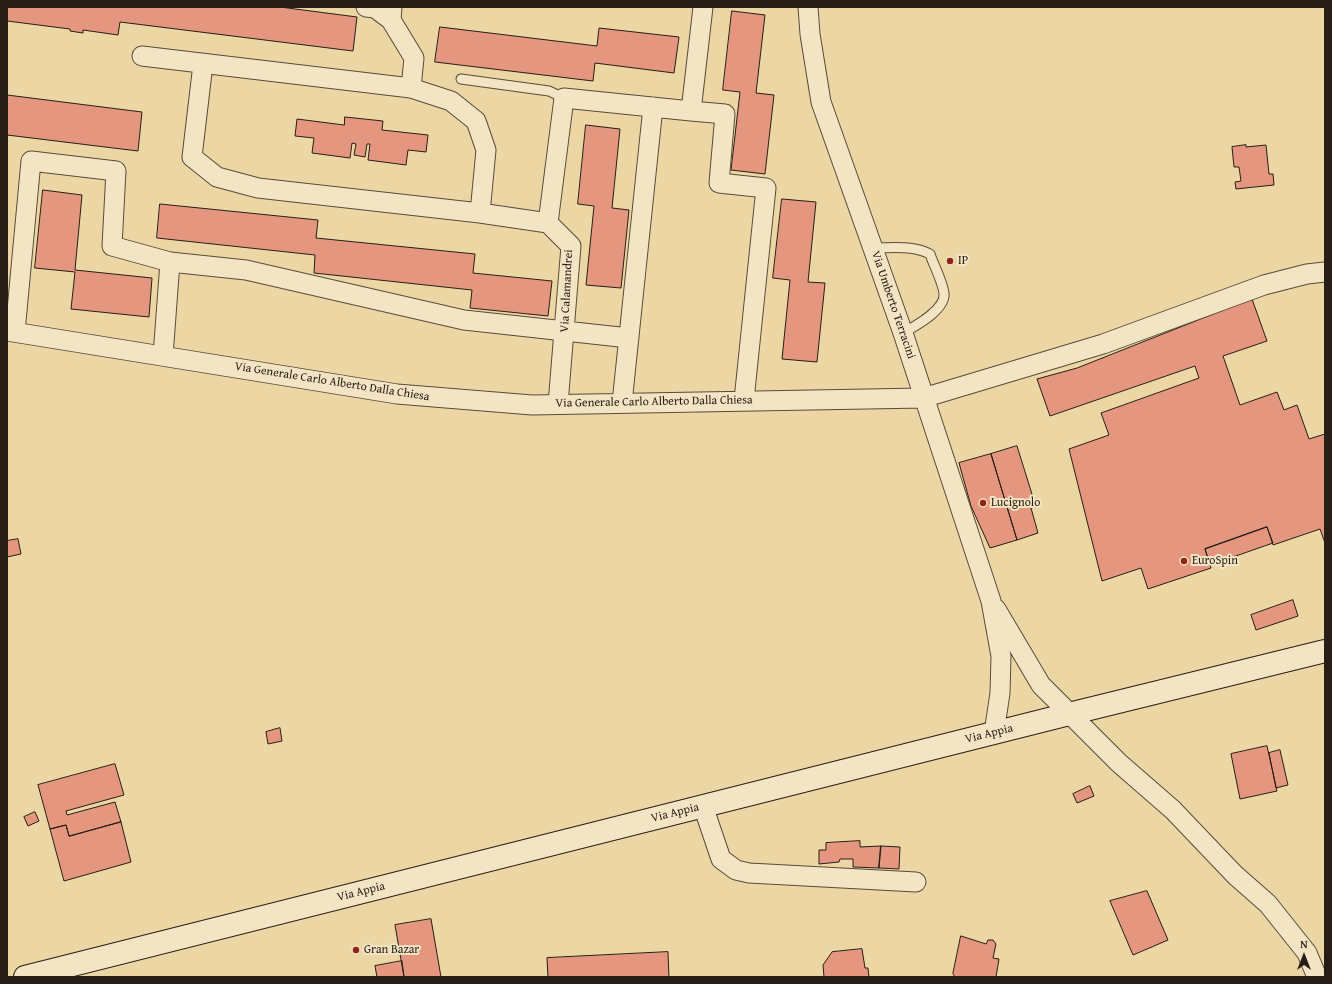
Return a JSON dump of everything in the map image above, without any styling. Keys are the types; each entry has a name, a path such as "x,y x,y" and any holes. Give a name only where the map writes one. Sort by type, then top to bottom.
{"main road":[{"name":"Via Appia","path":"25,977 1325,651"}],"street":[{"path":"366,7 375,8 392,14 414,58 411,88"},
{"path":"691,111 703,7"},
{"name":"Via Umberto Terracini","path":"808,7 810,34 821,102 903,333 923,398 991,601"},
{"path":"142,56 411,88 451,101 476,121 486,150 480,213"},
{"path":"202,64 192,157 216,177 258,188 480,213 548,223 564,98 724,114 719,183 766,188 744,400"},
{"path":"622,403 653,107"},
{"path":"11,331 31,161 116,170 112,246 170,262 246,270 464,320 629,338"},
{"name":"Via Calamandrei","path":"548,223 571,246 558,404"},
{"path":"163,356 170,262"},
{"name":"Via Generale Carlo Alberto Dalla Chiesa","path":"11,331 397,394 532,405 744,400 923,398 1103,344 1264,285 1307,274 1325,272"},
{"path":"991,601 1041,685 1119,763 1173,810 1235,875 1268,904 1307,953 1317,977"},
{"path":"991,601 1001,656 1000,693 994,733"},
{"path":"703,806 720,859 736,870 750,873 916,882"}],"lane":[{"path":"461,79 549,91 564,98"},
{"path":"874,248 912,248 921,249 930,254 944,293 942,300 936,309 925,320 903,333"}],"building":[{"path":"7,7 280,7 357,17 353,51 120,22 118,35 83,30 83,33 70,31 70,29 7,21"},
{"path":"732,11 765,15 756,93 774,95 765,174 731,170 740,92 723,90"},
{"path":"440,27 597,46 599,28 679,37 674,73 595,63 593,81 435,62"},
{"path":"7,95 142,112 138,151 7,135"},
{"path":"345,117 383,121 382,130 428,135 426,152 408,150 406,165 368,160 370,144 367,144 365,157 354,155 356,144 352,143 350,158 312,153 314,138 295,136 297,119 344,125"},
{"path":"586,125 620,129 612,208 629,210 621,288 586,285 594,206 578,204"},
{"path":"1246,145 1246,147 1266,145 1269,174 1273,174 1274,185 1236,189 1235,182 1241,181 1239,167 1234,167 1232,147"},
{"path":"43,190 82,195 75,270 152,278 149,317 71,309 75,272 35,268"},
{"path":"782,199 816,202 808,282 825,283 817,362 782,359 790,280 773,278"},
{"path":"160,204 318,220 316,238 475,254 473,273 552,281 548,316 470,308 472,290 314,273 315,255 157,238"},
{"path":"1252,299 1267,341 1223,356 1240,405 1277,392 1284,410 1297,405 1309,439 1325,434 1325,543 1320,529 1273,545 1267,527 1205,549 1211,568 1148,589 1141,568 1102,581 1069,449 1109,435 1101,413 1199,378 1195,366 1050,416 1037,379 1077,368"},
{"path":"1017,446 1036,507 1031,508 1038,533 1017,540 991,454"},
{"path":"991,454 1017,540 990,548 971,506 959,463"},
{"path":"1267,527 1273,543 1210,565 1205,549"},
{"path":"18,539 21,554 7,557 7,541"},
{"path":"1293,600 1298,616 1256,630 1251,615"},
{"path":"280,728 282,741 268,744 266,732"},
{"path":"1267,746 1277,791 1240,799 1231,754"},
{"path":"1280,750 1288,785 1276,788 1269,753"},
{"path":"115,764 124,795 66,811 67,815 115,802 121,822 69,836 66,825 50,829 38,785"},
{"path":"1090,786 1094,796 1077,803 1073,794"},
{"path":"35,812 39,821 28,826 24,817"},
{"path":"121,822 131,862 64,881 50,829 66,825 69,836"},
{"path":"860,841 860,847 881,846 879,868 853,867 853,859 840,859 839,862 819,864 819,850 826,850 826,843"},
{"path":"881,846 900,847 899,869 879,868"},
{"path":"1147,891 1168,940 1133,955 1110,901"},
{"path":"431,919 441,977 404,977 395,925"},
{"path":"961,936 986,944 988,940 993,940 996,944 993,958 999,959 996,977 955,977 953,974"},
{"path":"862,949 865,968 868,968 869,977 824,977 823,965 832,952"},
{"path":"668,952 669,977 548,977 547,958"},
{"path":"402,961 404,977 377,977 375,966"}],"place":[{"name":"IP","path":"950,261"},
{"name":"Lucignolo","path":"983,503"},
{"name":"EuroSpin","path":"1184,561"},
{"name":"Gran Bazar","path":"356,950"}]}
